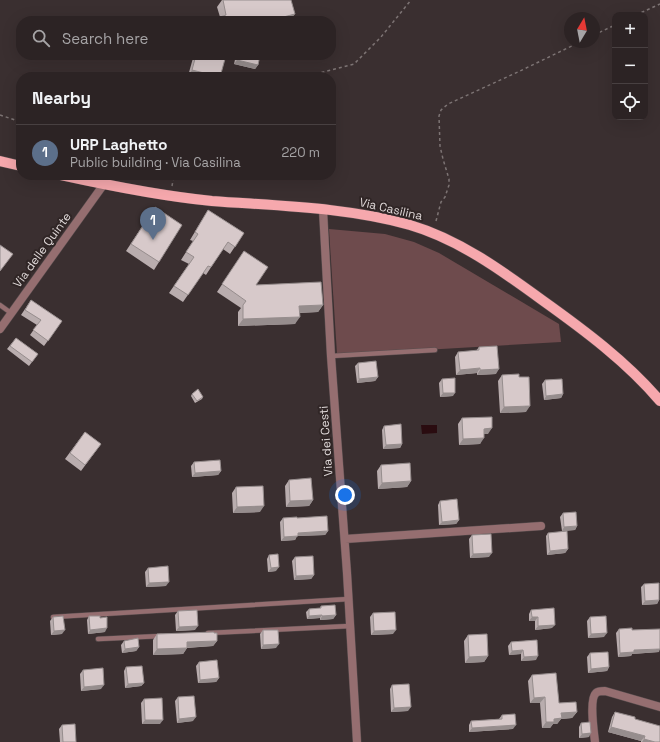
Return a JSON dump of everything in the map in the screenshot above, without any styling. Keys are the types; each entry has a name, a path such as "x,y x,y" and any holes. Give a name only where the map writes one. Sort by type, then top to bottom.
{"main road":[{"path":"0,161 16,165"},
{"name":"Via Casilina","path":"85,180 156,194 366,215 403,223 430,232 463,248 507,275 559,312 656,391 660,401"}],"street":[{"name":"Via delle Quinte","path":"0,329 104,184"},
{"name":"Via dei Cesti","path":"323,210 357,742"},
{"path":"345,538 541,526"},
{"path":"595,742 592,707 593,697 596,693 605,691 660,708"}],"lane":[{"path":"0,305 11,313"},
{"path":"332,356 435,350"},
{"path":"53,617 349,599"},
{"path":"201,634 350,626"},
{"path":"98,639 169,635"}],"path":[{"path":"323,72 354,64 381,37 411,0"},
{"path":"643,12 660,4"},
{"path":"600,32 612,26"},
{"path":"436,221 441,202 447,192 449,179 440,146 439,116 441,110 448,104 568,48"},
{"path":"0,115 16,120"}],"shaded area":[{"path":"329,229 385,234 414,242 439,253 559,324 561,342 338,355"},
{"path":"421,425 437,425 437,433 422,434"}],"building":[{"path":"223,0 291,0 295,14 287,16 223,16 226,15"},
{"path":"195,60 225,60 221,72 200,72 192,70"},
{"path":"237,60 259,60 258,65"},
{"path":"155,207 182,225 159,262 131,244"},
{"path":"208,210 244,233 235,247 228,242 211,267 208,266 188,295 174,286 194,257 186,252 198,234 195,232"},
{"path":"0,245 13,254 0,271"},
{"path":"244,251 268,267 256,285 321,282 323,305 299,306 300,317 243,319 243,305 246,301 222,284"},
{"path":"31,300 62,321 48,341 33,330 41,320 25,310"},
{"path":"16,338 38,354 32,362 10,346"},
{"path":"497,346 499,369 480,370 480,368 460,370 458,352 479,350 479,347"},
{"path":"376,361 378,377 359,379 358,363"},
{"path":"519,374 519,377 529,377 530,406 504,407 502,375"},
{"path":"455,378 455,393 443,393 442,379"},
{"path":"562,379 563,394 546,396 545,380"},
{"path":"198,389 203,397 197,401 192,394"},
{"path":"492,417 492,428 484,429 484,438 463,439 462,418"},
{"path":"401,424 402,444 386,445 384,426"},
{"path":"85,432 101,444 85,465 70,453"},
{"path":"220,460 221,471 195,473 194,462"},
{"path":"410,463 411,481 382,483 381,465"},
{"path":"311,478 313,500 290,501 289,480"},
{"path":"263,486 264,506 237,507 236,487"},
{"path":"457,499 459,520 442,522 440,501"},
{"path":"576,512 577,526 564,527 563,513"},
{"path":"327,516 328,531 298,533 298,536 284,537 283,518"},
{"path":"567,531 568,549 550,551 548,533"},
{"path":"491,534 492,553 473,554 472,535"},
{"path":"278,554 279,567 271,568 269,555"},
{"path":"313,556 314,575 296,576 295,557"},
{"path":"168,566 169,582 149,583 148,568"},
{"path":"659,583 659,600 645,601 644,584"},
{"path":"335,605 336,615 309,616 309,609"},
{"path":"554,608 555,625 538,626 538,617 532,617 531,610"},
{"path":"197,610 198,626 179,627 178,611"},
{"path":"395,612 396,630 374,631 373,613"},
{"path":"63,616 65,630 54,631 53,617"},
{"path":"89,616 100,616 100,618 107,617 107,628 90,630"},
{"path":"606,616 607,633 591,634 590,617"},
{"path":"632,628 632,630 660,629 660,649 634,650 634,652 620,653 619,629"},
{"path":"263,630 278,630 279,644 263,645"},
{"path":"217,633 217,641 187,642 187,648 157,649 157,634"},
{"path":"487,634 488,656 469,657 468,635"},
{"path":"138,638 139,647 125,649 124,641"},
{"path":"537,640 538,656 524,657 523,650 512,651 511,642"},
{"path":"608,652 609,667 591,669 590,653"},
{"path":"217,660 219,678 200,680 199,662"},
{"path":"142,666 144,683 128,684 126,667"},
{"path":"103,668 104,685 84,687 83,670"},
{"path":"556,673 559,703 576,702 577,712 561,713 562,718 554,719 554,722 546,722 545,697 534,698 532,675"},
{"path":"409,684 411,707 394,708 392,685"},
{"path":"194,696 196,717 179,719 178,697"},
{"path":"162,698 163,720 145,720 144,699"},
{"path":"615,712 660,726 660,742 644,739 645,736 611,727"},
{"path":"515,714 516,725 472,728 471,721 502,719 502,715"},
{"path":"590,722 591,733 582,734 581,723"},
{"path":"75,724 76,742 63,742 62,725"}],"place":[{"name":"URP Laghetto","path":"153,240"}]}
